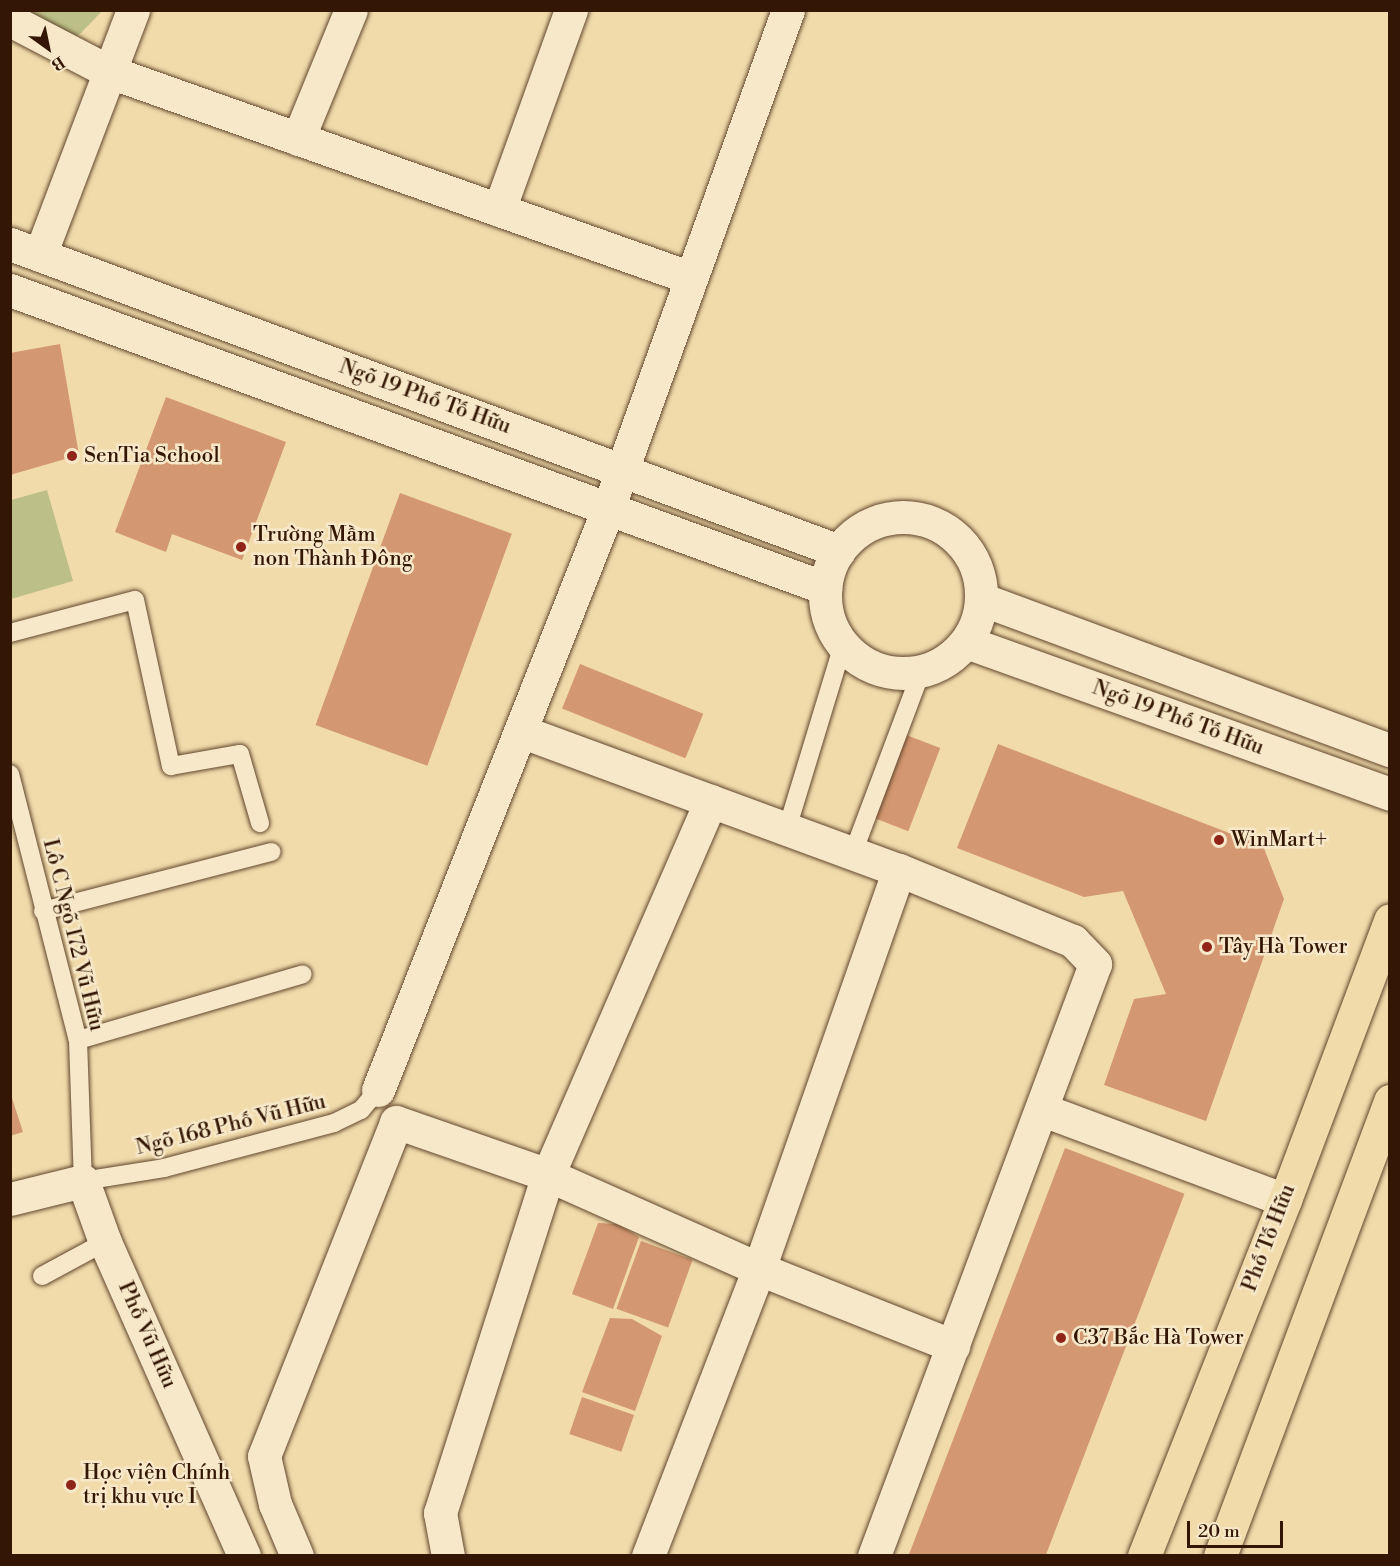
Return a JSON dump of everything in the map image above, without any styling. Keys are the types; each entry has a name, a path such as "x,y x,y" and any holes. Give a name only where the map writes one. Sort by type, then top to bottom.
{"main road":[{"name":"Phố Tố Hữu","path":"1144,1556 1285,1200 1389,920"},
{"path":"1220,1556 1389,1101"}],"street":[{"path":"40,255 133,10"},
{"path":"298,139 351,10"},
{"path":"499,210 571,10"},
{"path":"378,1090 523,732 609,509 788,10"},
{"path":"10,20 110,72 691,278"},
{"name":"Ngõ 19 Phố Tố Hữu","path":"10,243 839,551"},
{"name":"Ngõ 19 Phố Tố Hữu","path":"10,290 825,588"},
{"path":"904,517 929,521 951,533 968,551 979,574 981,599 976,622 966,642 945,660 921,672 899,674 878,669 843,645 832,628 825,588 839,551 856,533 879,521 904,517"},
{"name":"Ngõ 19 Phố Tố Hữu","path":"981,599 1389,750"},
{"name":"Ngõ 19 Phố Tố Hữu","path":"966,642 1389,794"},
{"path":"523,732 899,870 1073,942 1095,964 1043,1110 874,1556"},
{"path":"448,1556 440,1513 548,1175 711,801"},
{"path":"648,1556 759,1269 899,870"},
{"path":"1043,1110 1285,1200"},
{"path":"297,1556 275,1504 264,1456 396,1122 548,1175 759,1269 953,1347"},
{"path":"10,1199 83,1181"},
{"name":"Phố Vũ Hữu","path":"83,1181 105,1242 244,1556"}],"lane":[{"path":"10,633 135,600 171,766 240,754 260,824"},
{"path":"787,829 843,645"},
{"path":"853,853 921,672"},
{"name":"Lô C Ngõ 172 Vũ Hữu","path":"10,774 43,911 78,1040 83,1181"},
{"path":"43,911 271,852"},
{"path":"78,1040 303,974"},
{"name":"Ngõ 168 Phố Vũ Hữu","path":"83,1181 164,1168 334,1123 361,1110 378,1090"},
{"path":"42,1276 105,1242"}],"green space":[{"path":"10,11 102,11 81,33 60,46"},
{"path":"47,490 73,581 11,599 11,500"}],"building":[{"path":"60,344 79,455 10,475 10,353"},
{"path":"166,397 286,442 242,560 172,534 166,552 115,532"},
{"path":"400,493 512,534 427,766 316,725"},
{"path":"580,664 703,714 685,758 562,709"},
{"path":"901,733 940,748 908,831 869,816"},
{"name":"Tây Hà Tower","path":"998,744 1263,846 1284,899 1206,1121 1104,1085 1134,999 1166,994 1123,891 1084,897 957,848"},
{"path":"10,1092 23,1132 10,1136"},
{"name":"C37 Bắc Hà Tower","path":"1065,1148 1184,1194 1045,1556 909,1555"},
{"path":"598,1223 618,1224 639,1237 613,1309 572,1294"},
{"path":"641,1241 693,1260 668,1327 616,1309"},
{"path":"610,1318 632,1319 662,1336 635,1411 582,1392"},
{"path":"582,1397 634,1415 621,1452 569,1434"}],"place":[{"name":"SenTia School","path":"72,456"},
{"name":"Trường Mầm non Thành Đông","path":"241,547"},
{"name":"WinMart+","path":"1219,840"},
{"name":"Tây Hà Tower","path":"1207,947"},
{"name":"C37 Bắc Hà Tower","path":"1061,1338"},
{"name":"Học viện Chính trị khu vực I","path":"71,1485"}]}
